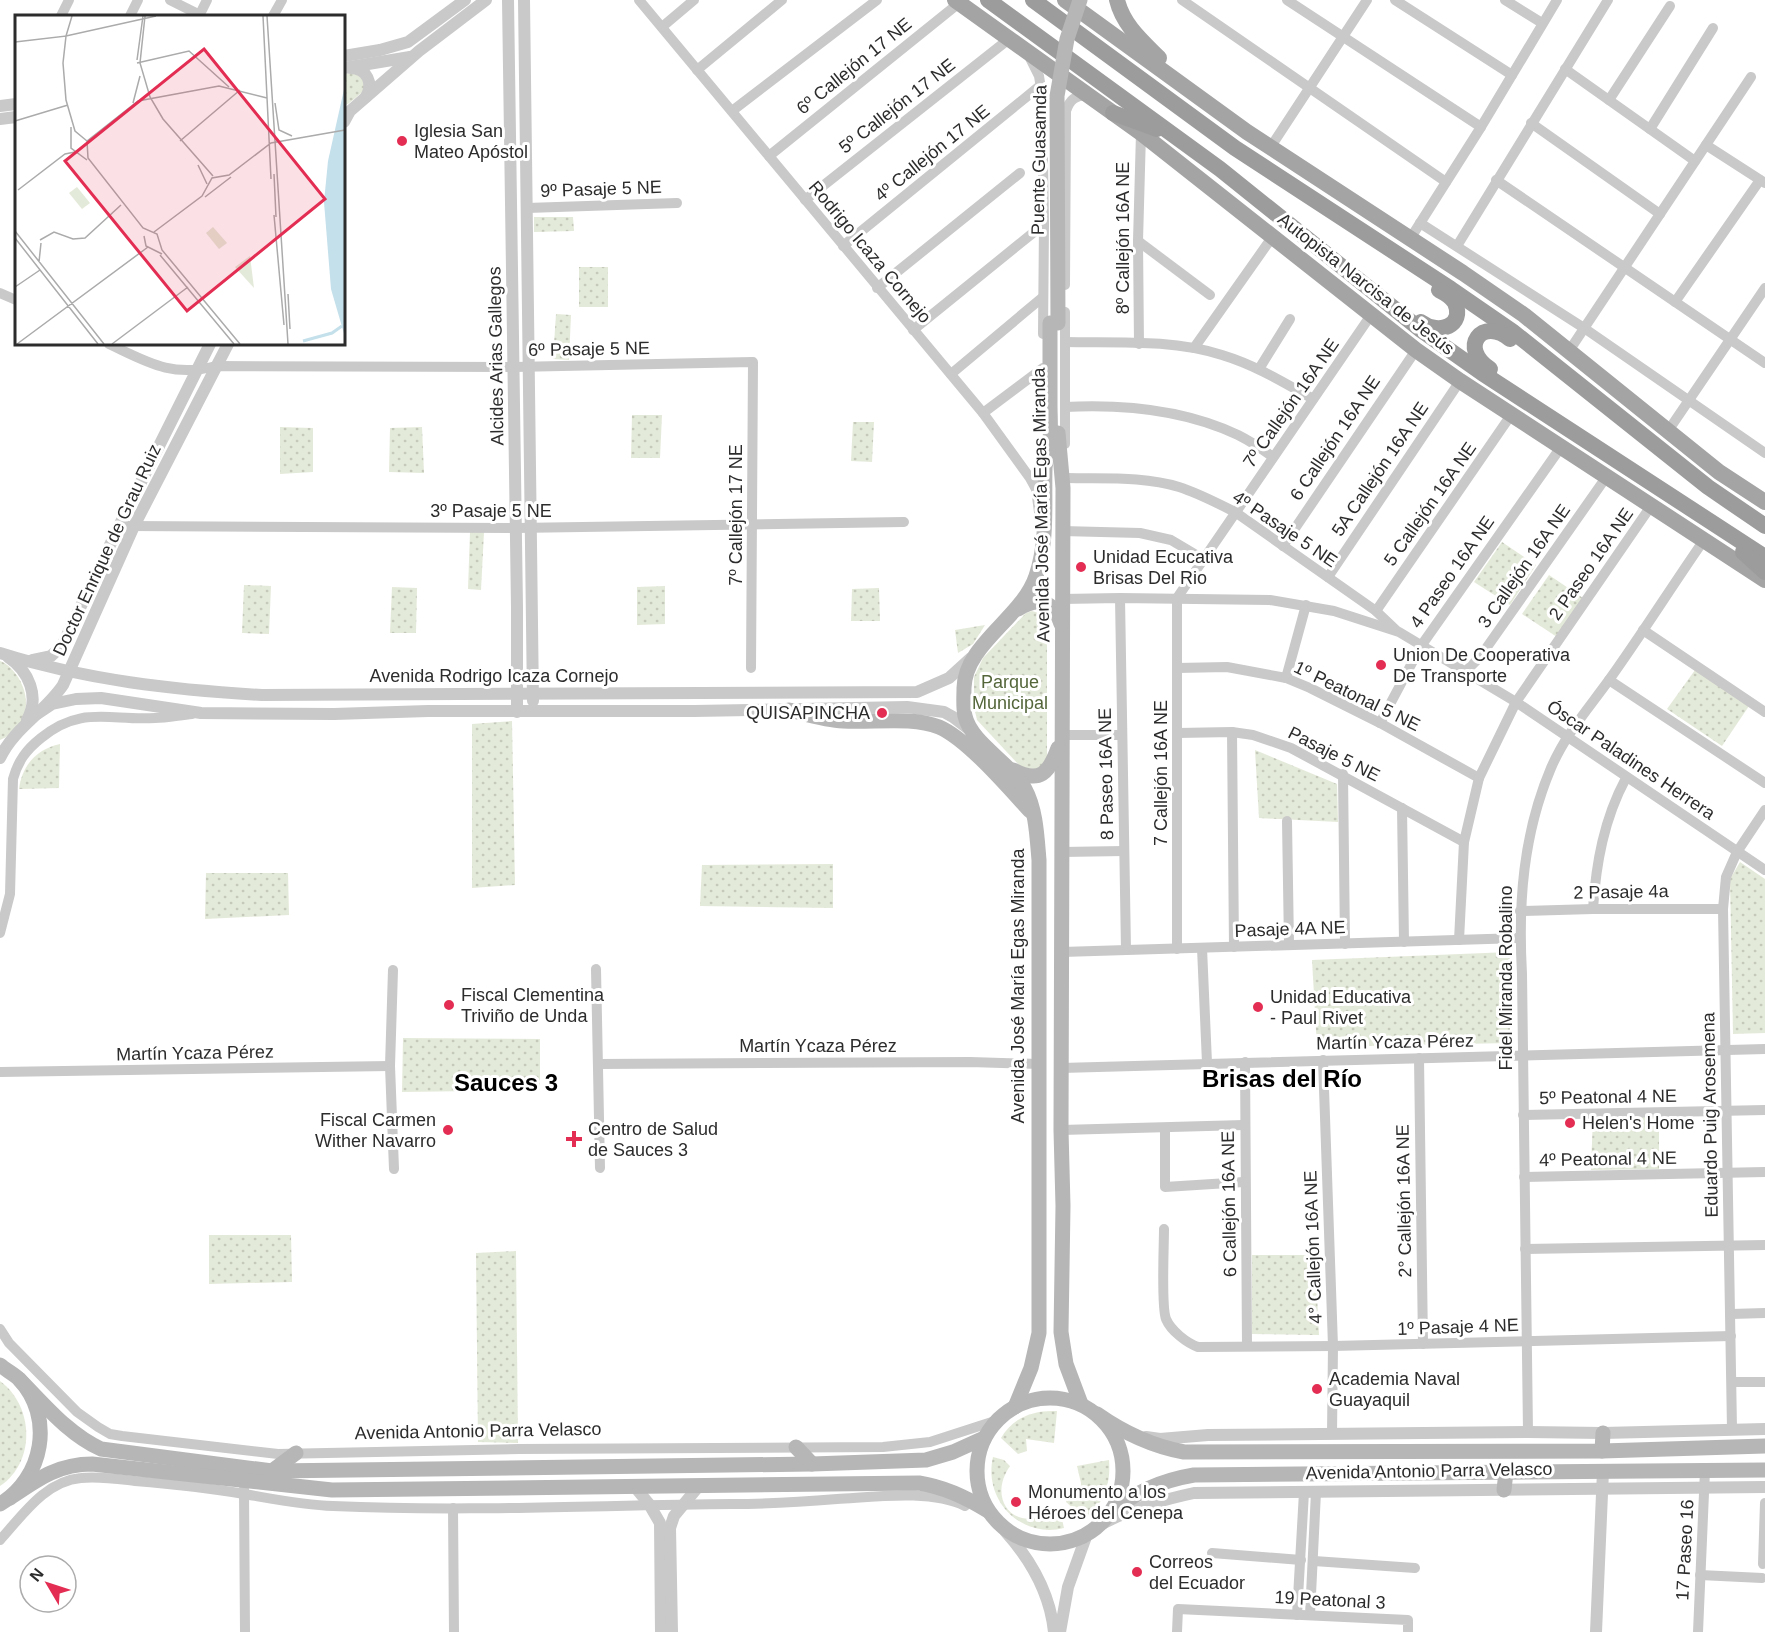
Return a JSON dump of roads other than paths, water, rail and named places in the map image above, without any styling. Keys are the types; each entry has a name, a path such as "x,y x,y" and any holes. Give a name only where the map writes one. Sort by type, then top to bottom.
{"highway":[{"name":"Autopista Narcisa de Jesús","path":"988,0 1220,168 1421,330 1765,556"},
{"name":"Autopista Narcisa de Jesús","path":"1033,0 1236,148 1512,331 1717,494 1765,526"},
{"path":"1113,113 1175,135"},
{"path":"1367,286 1390,296 1432,329 1444,328 1453,322 1456,310 1451,298 1409,269 1394,251"},
{"path":"1543,412 1528,394 1478,360 1474,349 1478,338 1488,331 1501,332 1546,368 1568,376"},
{"path":"1717,494 1765,516"},
{"path":"1702,515 1765,572"}],"main road":[{"path":"1065,0 1270,148 1524,315 1719,472 1765,502"},
{"name":"Puente Guasamda","path":"1054,323 1050,101 1055,60 1074,0"},
{"name":"Puente Guasamda","path":"1054,323 1057,96 1067,39 1080,0"},
{"path":"1117,0 1121,13 1132,31 1193,93"},
{"name":"Autopista Narcisa de Jesús","path":"957,1 1087,96 1142,133 1416,350 1511,415 1765,580"},
{"name":"Avenida José María Egas Miranda","path":"1015,1407 1031,1368 1039,1333 1039,860 1030,799 1010,768 979,738 967,721 964,696 966,676 978,651 1017,609 1033,585 1044,542 1054,323"},
{"name":"Avenida José María Egas Miranda","path":"1054,323 1058,440 1065,483 1062,531 1061,1130 1063,1206 1061,1332 1066,1364 1081,1404"},
{"path":"1017,609 1033,601 1044,602 1055,612 1062,627"},
{"path":"789,710 841,721 913,722 937,726 966,745 1033,814"},
{"path":"1010,768 1029,776 1039,776 1053,762 1062,737"},
{"path":"0,1365 19,1379 34,1401 41,1425 39,1454 28,1478 5,1501"},
{"name":"Avenida Antonio Parra Velasco","path":"19,1379 72,1431 101,1449 272,1471 812,1464 926,1460 946,1455 984,1438"},
{"path":"1043,1398 1062,1398 1081,1404 1097,1414 1110,1428 1119,1445 1123,1463 1120,1495 1111,1512 1093,1529 1067,1543 1046,1545 1024,1541 1005,1531 991,1515 977,1488 976,1462 984,1438 998,1420 1024,1402 1043,1398"},
{"name":"Avenida Antonio Parra Velasco","path":"1097,1414 1126,1433 1166,1449 1184,1452 1602,1451 1765,1446"},
{"path":"1602,1451 1603,1433"},
{"path":"796,1447 812,1464"},
{"path":"272,1471 296,1453"},
{"path":"5,1501 50,1472 64,1466 78,1464 244,1487 332,1490 919,1483 951,1491 991,1515"},
{"name":"Avenida Antonio Parra Velasco","path":"1111,1512 1122,1503 1155,1485 1194,1476 1765,1470"},
{"path":"1504,1490 1506,1472"},
{"path":"1533,1489 1535,1473"}],"street":[{"path":"62,15 69,0"},
{"path":"130,15 138,0"},
{"path":"170,0 198,15"},
{"path":"200,15 207,0"},
{"path":"274,15 282,0"},
{"path":"345,56 398,46 417,37 465,0"},
{"path":"346,115 419,51 486,0"},
{"name":"Alcides Arias Gallegos","path":"508,0 517,712"},
{"name":"Alcides Arias Gallegos","path":"524,0 533,711"},
{"name":"Rodrigo Icaza Cornejo","path":"639,0 951,374 1018,459 1036,489 1044,542"},
{"path":"662,27 694,0"},
{"path":"697,70 782,0"},
{"path":"732,111 877,0"},
{"path":"1182,0 1446,182"},
{"path":"1287,0 1481,127"},
{"path":"1270,148 1367,0"},
{"path":"1505,0 1542,23"},
{"path":"1410,239 1557,0"},
{"path":"1457,246 1608,0"},
{"name":"6º Callejón 17 NE","path":"769,156 957,1"},
{"path":"1401,2 1512,75"},
{"path":"1609,100 1670,6"},
{"path":"1650,129 1713,28"},
{"name":"5º Callejón 17 NE","path":"805,200 1009,39"},
{"path":"1025,50 1035,65 1041,85 1044,224 1043,439 1046,464"},
{"path":"345,68 405,59 419,51"},
{"path":"345,68 357,68 366,75 370,86 366,98"},
{"path":"1565,69 1695,161"},
{"path":"1569,351 1751,77"},
{"name":"4º Callejón 17 NE","path":"843,246 1041,85"},
{"path":"1065,483 1066,111 1075,97 1087,96"},
{"path":"0,106 15,104"},
{"path":"0,119 15,117"},
{"path":"1531,123 1660,214"},
{"name":"8º Callejón 16A NE","path":"1139,344 1138,241 1142,133"},
{"path":"1675,302 1763,181 1706,145"},
{"path":"877,288 1020,173"},
{"path":"1496,180 1765,363"},
{"name":"9º Pasaje 5 NE","path":"527,208 677,202"},
{"path":"1420,223 1584,328 1765,453"},
{"path":"913,330 1044,224"},
{"path":"1194,348 1273,236"},
{"path":"1138,241 1210,296"},
{"path":"1668,431 1765,288"},
{"path":"0,293 15,300"},
{"path":"951,374 1043,297"},
{"name":"7º Callejón 16A NE","path":"1177,598 1371,315"},
{"path":"1259,369 1290,319"},
{"path":"1065,342 1176,345 1221,354 1259,369 1313,399"},
{"name":"6º Pasaje 5 NE","path":"111,345 158,367 196,371 216,366 529,367 753,362"},
{"name":"Doctor Enrique de Grau Ruiz","path":"27,661 51,656 62,646 118,526 209,345"},
{"name":"Doctor Enrique de Grau Ruiz","path":"0,758 12,739 57,693 70,671 134,526 227,345"},
{"name":"6 Callejón 16A NE","path":"1283,546 1416,350"},
{"name":"7º Callejón 17 NE","path":"751,668 753,362"},
{"path":"983,414 1043,368"},
{"name":"5A Callejón 16A NE","path":"1328,577 1460,381"},
{"path":"1065,406 1150,410 1201,421 1238,435 1273,457"},
{"name":"5 Callejón 16A NE","path":"1376,611 1511,415"},
{"name":"4 Paseo 16A NE","path":"1380,723 1421,646 1561,447"},
{"name":"3 Callejón 16A NE","path":"1465,672 1480,657 1607,476"},
{"name":"4º Pasaje 5 NE","path":"1065,483 1147,481 1180,487 1235,512 1376,611 1399,632"},
{"name":"2 Paseo 16A NE","path":"1459,940 1464,842 1479,778 1516,702 1651,506"},
{"name":"3º Pasaje 5 NE","path":"118,526 531,528 904,522"},
{"path":"1062,531 1140,533 1171,540 1203,559"},
{"name":"Fidel Miranda Robalino","path":"1528,1432 1520,938 1524,864 1533,819 1551,767 1567,736 1609,680 1704,540"},
{"name":"Óscar Paladines Herrera","path":"1062,599 1120,597 1270,600 1334,611 1399,632 1516,702 1765,870"},
{"name":"8 Paseo 16A NE","path":"1120,597 1126,950"},
{"name":"7 Callejón 16A NE","path":"1177,598 1177,949"},
{"path":"1286,678 1306,605"},
{"path":"1643,630 1765,712"},
{"name":"Avenida Rodrigo Icaza Cornejo","path":"1,653 70,671 186,690 262,696 917,692 949,678 978,651"},
{"path":"1,653 21,667 30,683 32,708 22,728"},
{"name":"1º Peatonal 5 NE","path":"1177,668 1227,666 1286,678 1380,723 1479,778"},
{"path":"1609,680 1765,783"},
{"name":"Avenida Rodrigo Icaza Cornejo","path":"37,714 52,704 76,699 101,698 201,713 789,710 907,707 934,710 953,717 979,738"},
{"path":"0,933 10,894 13,779 19,760 27,750 49,731 73,719 107,716 153,718 201,713"},
{"path":"1232,732 1234,947"},
{"name":"Pasaje 5 NE","path":"1178,733 1232,732 1253,735 1291,748 1464,842"},
{"path":"1062,737 1122,735"},
{"path":"0,746 12,739"},
{"path":"1342,774 1345,944"},
{"path":"1593,909 1595,871 1615,798 1626,778"},
{"path":"1402,808 1404,942"},
{"name":"Eduardo Puig Arosemena","path":"1732,1430 1723,909 1726,877 1737,852 1765,810"},
{"path":"1287,821 1289,945"},
{"path":"1062,852 1124,851"},
{"name":"2 Pasaje 4a","path":"1520,911 1723,909"},
{"name":"Pasaje 4A NE","path":"1062,952 1520,938"},
{"path":"1202,948 1207,1063"},
{"path":"596,969 600,1168"},
{"path":"393,970 390,1066 394,1169"},
{"name":"Martín Ycaza Pérez","path":"1061,1068 1765,1049"},
{"name":"2° Callejón 16A NE","path":"1419,1058 1423,1344"},
{"name":"4° Callejón 16A NE","path":"1323,1060 1333,1346 1332,1434"},
{"name":"Martín Ycaza Pérez","path":"598,1064 960,1062 1039,1064"},
{"name":"6 Callejón 16A NE","path":"1245,1062 1247,1347"},
{"name":"Martín Ycaza Pérez","path":"0,1072 390,1066"},
{"name":"5º Peatonal 4 NE","path":"1523,1114 1765,1110"},
{"path":"1061,1130 1165,1129 1244,1125"},
{"path":"1165,1129 1165,1187 1245,1182"},
{"name":"4º Peatonal 4 NE","path":"1524,1177 1765,1172"},
{"name":"1º Pasaje 4 NE","path":"1164,1229 1165,1314 1172,1328 1192,1344 1204,1347 1731,1336"},
{"path":"1525,1249 1765,1245"},
{"path":"1731,1314 1765,1313"},
{"name":"Avenida Antonio Parra Velasco","path":"0,1329 9,1343 77,1412 110,1434 278,1454 883,1447 930,1442 998,1420"},
{"path":"1732,1382 1765,1382"},
{"name":"Avenida Antonio Parra Velasco","path":"1126,1433 1160,1439 1208,1435 1603,1433 1765,1429"},
{"name":"17 Paseo 16","path":"1698,1632 1705,1470"},
{"path":"1596,1632 1604,1471"},
{"path":"0,1540 45,1493 63,1482 78,1478 244,1487 270,1500 332,1506 453,1508 763,1504 932,1496 991,1515"},
{"path":"244,1487 245,1632"},
{"path":"672,1632 670,1527 674,1516 698,1487"},
{"name":"Avenida Antonio Parra Velasco","path":"1093,1529 1123,1513 1156,1501 1194,1493 1765,1487"},
{"path":"635,1488 649,1504 660,1523 661,1632"},
{"path":"1297,1615 1300,1560 1310,1492"},
{"path":"1310,1492 1314,1561 1310,1615"},
{"path":"1762,1564 1765,1503"},
{"path":"453,1508 454,1632"},
{"path":"1060,1632 1068,1587 1093,1529"},
{"path":"1005,1531 1023,1552 1042,1584 1054,1632"},
{"path":"1212,1553 1300,1560"},
{"path":"1314,1561 1415,1568"},
{"path":"1700,1575 1762,1578"},
{"name":"19 Peatonal 3","path":"1177,1632 1178,1609 1408,1620 1408,1632"}],"place":[{"name":"Iglesia San Mateo Apóstol","path":"402,141"},
{"name":"Unidad Ecucativa Brisas Del Rio","path":"1081,567"},
{"name":"Union De Cooperativa De Transporte","path":"1381,665"},
{"name":"QUISAPINCHA","path":"882,713"},
{"name":"Fiscal Clementina Triviño de Unda","path":"449,1005"},
{"name":"Unidad Educativa - Paul Rivet","path":"1258,1007"},
{"name":"Helen's Home","path":"1570,1123"},
{"name":"Fiscal Carmen Wither Navarro","path":"448,1130"},
{"name":"Centro de Salud de Sauces 3","path":"574,1139"},
{"name":"Academia Naval Guayaquil","path":"1317,1389"},
{"name":"Monumento a los Héroes del Cenepa","path":"1016,1502"},
{"name":"Correos del Ecuador","path":"1137,1572"}],"district":[{"name":"Brisas del Río","path":"1282,1079"},
{"name":"Sauces 3","path":"506,1083"}],"park label":[{"name":"Parque Municipal","path":"1010,692"}]}
